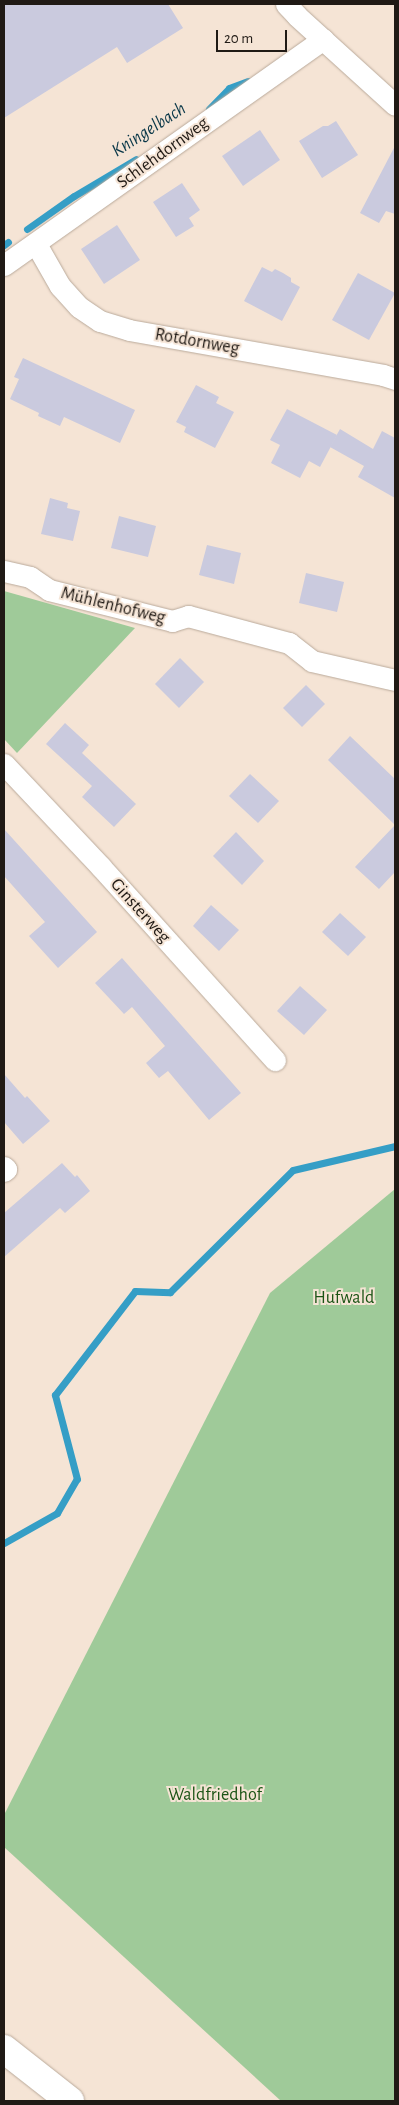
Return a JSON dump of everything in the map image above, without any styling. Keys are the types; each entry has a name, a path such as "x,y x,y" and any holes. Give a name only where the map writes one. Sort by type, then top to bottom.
{"street":[{"path":"286,4 395,105"},
{"name":"Schlehdornweg","path":"4,265 322,39"},
{"name":"Rotdornweg","path":"36,244 60,286 79,307 100,321 129,330 383,375 395,379"},
{"name":"Mühlenhofweg","path":"4,571 30,577 49,590 172,621 188,616 289,643 312,661 395,680"},
{"name":"Ginsterweg","path":"4,764 275,1060"},
{"path":"4,2049 70,2101"}],"green space":[{"path":"4,591 135,628 17,753 4,739"},
{"name":"Waldfriedhof","path":"395,1189 395,2101 281,2101 4,1847 4,1815 270,1293"}],"building":[{"path":"4,4 168,4 183,28 127,63 117,47 4,118"},
{"path":"336,121 358,155 322,178 299,141 323,126 328,126"},
{"path":"260,130 280,160 243,186 222,156"},
{"path":"395,146 395,214 386,211 379,223 360,213"},
{"path":"182,183 200,210 189,218 194,226 176,237 153,202"},
{"path":"117,225 140,260 104,284 81,249"},
{"path":"262,267 272,272 275,269 283,273 291,278 291,282 300,287 282,321 244,301"},
{"path":"358,273 395,293 369,340 332,320"},
{"path":"23,358 135,410 120,443 64,417 60,426 38,416 39,413 10,399 19,379 14,377"},
{"path":"196,385 219,397 216,403 234,412 215,448 184,432 186,427 176,422"},
{"path":"287,409 337,435 320,467 309,461 300,478 271,463 280,445 270,440"},
{"path":"340,429 373,449 382,431 395,438 395,498 358,477 364,466 330,447"},
{"path":"50,498 68,503 67,508 80,511 73,541 41,534"},
{"path":"119,516 156,526 148,557 111,548"},
{"path":"207,545 241,553 234,584 199,575"},
{"path":"306,573 344,582 337,612 299,603"},
{"path":"180,658 204,682 179,708 155,684"},
{"path":"306,685 325,704 302,727 283,708"},
{"path":"65,723 89,745 82,753 136,804 114,827 82,797 92,786 46,744"},
{"path":"350,736 395,779 395,825 328,760"},
{"path":"250,774 279,801 258,823 229,796"},
{"path":"395,825 395,872 379,889 355,867"},
{"path":"4,829 97,932 58,968 29,936 45,922 4,876"},
{"path":"236,832 264,861 242,885 213,856"},
{"path":"211,905 239,930 219,951 193,926"},
{"path":"340,913 366,937 348,956 322,932"},
{"path":"122,958 241,1093 209,1120 168,1071 159,1078 146,1063 165,1046 132,1007 124,1014 95,983"},
{"path":"300,986 327,1010 304,1035 277,1011"},
{"path":"4,1074 25,1098 27,1096 50,1121 23,1144 4,1122"},
{"path":"62,1163 75,1177 77,1175 90,1191 65,1213 60,1208 4,1257 4,1213"}],"waterway":[{"name":"Kningelbach","path":"209,109 229,88 248,81"},
{"name":"Kningelbach","path":"27,229 74,196 136,159"},
{"name":"Kningelbach","path":"4,245 8,242"},
{"path":"4,1543 57,1513 77,1479 55,1395 135,1291 170,1292 293,1170 395,1146"}],"park label":[{"name":"Hufwald","path":"344,1298"}]}
